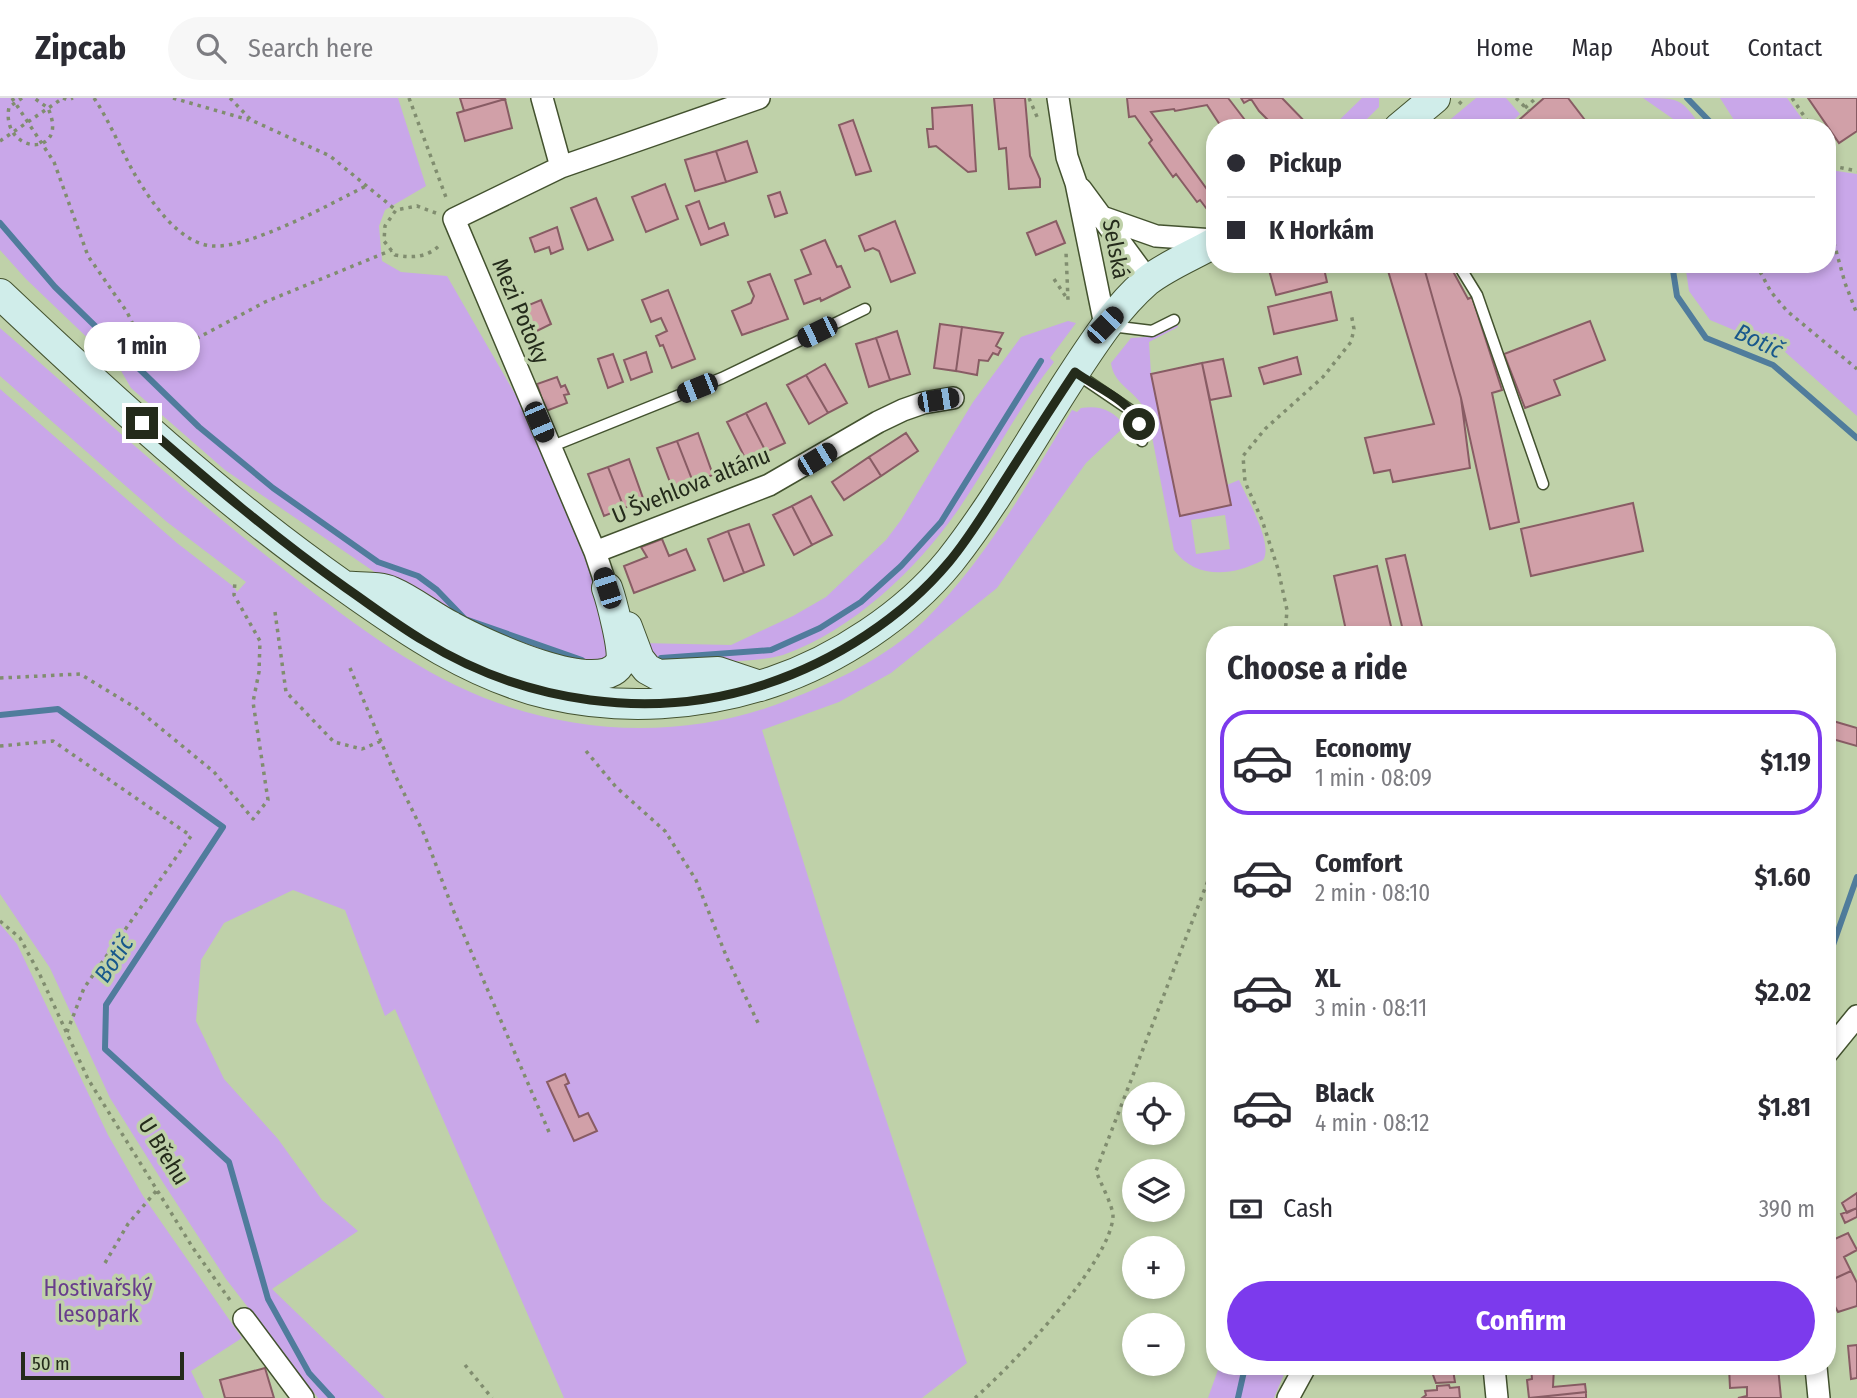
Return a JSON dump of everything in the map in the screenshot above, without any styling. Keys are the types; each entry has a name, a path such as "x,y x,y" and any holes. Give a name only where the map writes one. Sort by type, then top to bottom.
{"main road":[{"path":"1410,119 1435,98"},
{"path":"0,294 238,508 306,560 425,642 490,674 547,694 614,704 648,704 708,698 760,686 813,666 873,631 939,572 981,517 1105,325 1148,280 1206,247"},
{"path":"344,586 390,591 453,628 506,652 550,667 590,676 605,675 622,659 623,652 610,596"},
{"path":"610,596 624,618 639,659 653,672 666,676 718,672 760,686"}],"street":[{"path":"542,98 561,167"},
{"path":"454,219 561,167 759,98"},
{"name":"Selská","path":"1058,98 1067,157 1076,183 1105,325"},
{"name":"Selská","path":"1076,183 1148,280"},
{"name":"Selská","path":"1102,217 1156,236 1206,241"},
{"name":"Mezi Potoky","path":"454,219 595,552"},
{"name":"U Švehlova altánu","path":"610,596 595,552 769,485 903,410 923,403 953,398"},
{"path":"1836,1042 1857,1016"},
{"path":"244,1319 303,1398"},
{"path":"1288,1398 1301,1375"},
{"path":"1495,1375 1497,1398"},
{"path":"1817,1375 1819,1398"}],"lane":[{"path":"1464,273 1477,295 1543,484"},
{"path":"550,447 722,378 865,309"},
{"path":"1105,325 1152,331 1174,320"},
{"path":"1075,372 1130,410 1137,419 1142,441"}],"path":[{"path":"22,98 13,100 4,119 8,135 13,141 25,146 42,141 52,124 48,108 34,98"},
{"path":"0,141 63,98 72,98"},
{"path":"94,98 135,174 159,211 185,236 213,247 246,241 312,214 366,186"},
{"path":"173,98 251,120 330,156 396,210"},
{"path":"230,98 251,120"},
{"path":"409,98 454,219 446,240 435,250 415,258 395,254 384,241 385,226 396,210 417,206 454,219"},
{"path":"1516,98 1527,109 1536,98"},
{"path":"1792,98 1806,119"},
{"path":"13,100 42,141 61,178 88,256 127,312 144,346 152,351 165,354 173,351 265,302 392,250"},
{"path":"1836,167 1857,172"},
{"path":"1836,250 1857,314"},
{"path":"1054,279 1068,300 1066,252 1093,269"},
{"path":"1761,273 1771,292 1787,311 1857,369"},
{"path":"1286,626 1287,610 1278,569 1262,520 1245,482 1243,456 1265,429 1323,377 1351,342 1354,329 1351,313"},
{"path":"0,678 80,674 135,708 215,772 253,819 268,800 253,702 259,672 260,641 233,595 235,581"},
{"path":"275,612 286,692 334,742 362,749 382,740"},
{"path":"350,668 395,775 425,836 454,912 549,1132"},
{"path":"0,746 53,741 191,836 84,988 67,1032"},
{"path":"586,751 616,788 665,831 695,880 727,958 760,1027"},
{"path":"975,1398 993,1382 1065,1302 1104,1247 1113,1215 1096,1171 1206,886"},
{"name":"U Břehu","path":"0,921 20,938 88,1079 193,1248 244,1319"},
{"path":"105,1263 128,1224 157,1190"},
{"path":"465,1365 492,1398"}],"green space":[{"path":"0,98 398,98 426,186 385,210 379,226 382,261 401,272 447,276 534,427 554,472 614,640 611,663 560,664 379,575 225,470 131,388 120,369 26,279 0,250"},
{"path":"1362,98 1379,98 1379,107 1367,119 1340,119"},
{"path":"1476,98 1506,98 1520,114 1515,119 1451,119"},
{"path":"1643,98 1665,98 1679,102 1695,119 1673,119"},
{"path":"1720,98 1787,98 1802,119 1733,119"},
{"path":"1836,171 1857,174 1857,416 1784,351 1710,320 1689,291 1686,273 1836,273"},
{"path":"1068,321 1076,323 1050,358 1054,362 1028,398 958,510 903,575 858,614 809,644 783,655 764,659 666,669 641,643 731,645 826,597 886,540 901,520 973,402 1021,337"},
{"path":"1177,324 1178,327 1149,342 1151,374 1180,515 1231,505 1227,485 1239,480 1262,532 1265,543 1263,560 1227,572 1204,571 1183,560 1174,550 1148,416 1139,401 1117,378 1111,363 1131,338 1146,337","holes":["1225,515 1230,549 1196,554 1191,520"]},
{"path":"0,328 217,516 390,648 443,679 498,703 532,714 601,726 636,728 707,723 775,705 855,670 910,634 948,596 1023,492 1072,410 1077,412 1081,408 1100,408 1111,412 1125,426 1086,463 997,588 891,673 839,702 762,730 854,1023 967,1363 922,1398 564,1398 395,1009 385,1016 345,910 293,890 224,923 201,960 196,1021 224,1079 278,1139 322,1200 358,1231 272,1289 385,1398 318,1398 226,1279 164,1184 110,1098 50,968 0,894 0,389 237,592 246,582 167,522 0,376"},
{"name":"Hostivařský lesopark","path":"0,924 17,944 108,1135 143,1196 242,1338 191,1371 204,1398 0,1398"},
{"path":"1216,1375 1284,1375 1274,1398 1208,1398"}],"building":[{"path":"460,98 504,98 505,99 464,111"},
{"path":"994,98 1025,98 1030,156 1040,179 1040,187 1009,189 1006,148 999,149"},
{"path":"1127,98 1228,98 1244,119 1216,119 1207,105 1151,112 1206,188 1206,208 1200,200 1197,202 1176,174 1173,177 1149,143 1152,140 1135,116 1129,117"},
{"path":"1241,98 1282,98 1302,119 1267,119 1251,99 1244,103"},
{"path":"1544,98 1568,98 1584,119 1520,119"},
{"path":"1808,98 1857,98 1857,131 1839,143 1836,139 1836,119 1822,119"},
{"path":"505,99 512,128 465,141 457,113"},
{"path":"972,105 976,171 968,172 936,146 929,147 927,129 933,129 932,108"},
{"path":"853,120 871,171 856,175 839,125"},
{"path":"747,141 757,172 726,182 716,151"},
{"path":"716,151 726,182 695,191 685,160"},
{"path":"665,184 678,219 646,232 632,197"},
{"path":"780,192 787,213 775,217 768,196"},
{"path":"596,198 613,240 588,250 571,208"},
{"path":"699,201 709,229 724,223 728,235 701,245 686,206"},
{"path":"895,221 915,273 891,282 879,251 873,248 865,251 859,236"},
{"path":"1056,221 1065,243 1036,255 1027,233"},
{"path":"557,227 563,249 551,254 549,247 535,252 530,238"},
{"path":"825,240 850,287 821,301 820,298 804,304 795,280 811,274 801,250"},
{"path":"1270,273 1325,273 1327,282 1276,295"},
{"path":"1389,273 1426,273 1461,398 1470,468 1393,482 1390,470 1374,473 1365,438 1434,424"},
{"path":"1426,273 1454,273 1468,299 1472,297 1502,390 1492,393 1519,522 1490,529 1461,398"},
{"path":"770,274 788,319 742,335 732,311 751,303 754,296 748,282"},
{"path":"668,290 695,359 672,368 663,345 660,346 656,336 667,331 661,318 651,322 642,300"},
{"path":"1331,292 1337,320 1274,334 1268,307"},
{"path":"541,300 551,324 535,332 524,307"},
{"path":"1590,321 1605,360 1554,380 1560,395 1525,408 1504,354"},
{"path":"940,324 962,327 956,371 934,368"},
{"path":"962,327 1003,333 996,346 1001,349 998,355 993,353 988,361 979,360 977,375 956,371"},
{"path":"897,331 910,374 890,380 876,338"},
{"path":"876,338 890,380 869,387 856,344"},
{"path":"646,352 652,372 631,380 624,360"},
{"path":"613,354 623,382 608,388 598,359"},
{"path":"1297,357 1301,374 1264,384 1259,368"},
{"path":"1223,359 1231,396 1210,400 1202,363"},
{"path":"1202,363 1231,505 1180,516 1151,374"},
{"path":"825,364 847,403 828,413 806,375"},
{"path":"806,375 828,413 809,424 787,385"},
{"path":"557,377 561,387 565,385 569,394 564,395 567,403 546,411 537,384"},
{"path":"766,403 785,443 766,452 746,413"},
{"path":"746,413 766,452 747,462 727,422"},
{"path":"698,433 713,475 693,482 677,441"},
{"path":"906,433 918,451 881,476 869,457"},
{"path":"677,441 693,482 673,490 657,448"},
{"path":"869,457 881,476 844,500 832,482"},
{"path":"629,459 644,501 624,508 608,467"},
{"path":"608,467 624,508 604,516 588,474"},
{"path":"811,496 832,535 812,545 792,506"},
{"path":"1633,503 1643,551 1531,576 1521,529"},
{"path":"792,506 812,545 794,555 773,515"},
{"path":"749,524 764,565 744,573 728,531"},
{"path":"728,531 744,573 724,581 708,539"},
{"path":"662,539 669,556 686,549 695,570 634,593 624,566 647,557 641,547"},
{"path":"1405,555 1422,626 1402,626 1386,559"},
{"path":"1377,566 1391,626 1345,626 1334,576"},
{"path":"1836,722 1857,728 1857,746 1836,740"},
{"path":"565,1074 569,1083 565,1085 579,1117 588,1113 597,1131 574,1141 547,1082"},
{"path":"1857,1193 1857,1208 1847,1213 1842,1203"},
{"path":"1857,1208 1857,1217 1845,1223 1841,1214"},
{"path":"1848,1233 1857,1250 1844,1257 1851,1271 1836,1278 1836,1239"},
{"path":"1851,1271 1857,1283 1857,1306 1838,1312 1836,1278"},
{"path":"1857,1345 1857,1378 1851,1379 1848,1346"},
{"path":"265,1368 274,1398 225,1398 220,1380"},
{"path":"1433,1375 1454,1375 1455,1382 1436,1383"},
{"path":"1532,1375 1554,1375 1553,1387 1585,1384 1586,1392 1529,1398 1527,1380 1532,1379"},
{"path":"1729,1375 1779,1375 1781,1398 1738,1398 1747,1396 1747,1387 1730,1388"},
{"path":"1449,1385 1450,1388 1459,1387 1460,1398 1422,1398 1426,1395 1425,1391"},
{"path":"1586,1392 1586,1398 1530,1398"}],"waterway":[{"name":"Botič","path":"1687,98 1707,119"},
{"path":"0,223 55,287 199,427 273,488 378,562 418,576 437,590 465,619 582,660"},
{"name":"Botič","path":"1673,273 1677,296 1706,338 1773,365 1857,438"},
{"path":"661,658 771,650 820,628 861,602 901,566 941,522 1041,361"},
{"name":"Botič","path":"0,715 58,709 223,827 106,1005 105,1049 229,1162 268,1299 309,1373 332,1398"},
{"name":"Botič","path":"1836,936 1857,877"},
{"name":"Botič","path":"1238,1398 1243,1375"}],"route":[{"path":"142,423 238,508 306,560 425,642 490,674 547,694 614,704 681,702 760,686 813,666 873,631 948,563 1075,372 1125,405 1139,424"}]}
